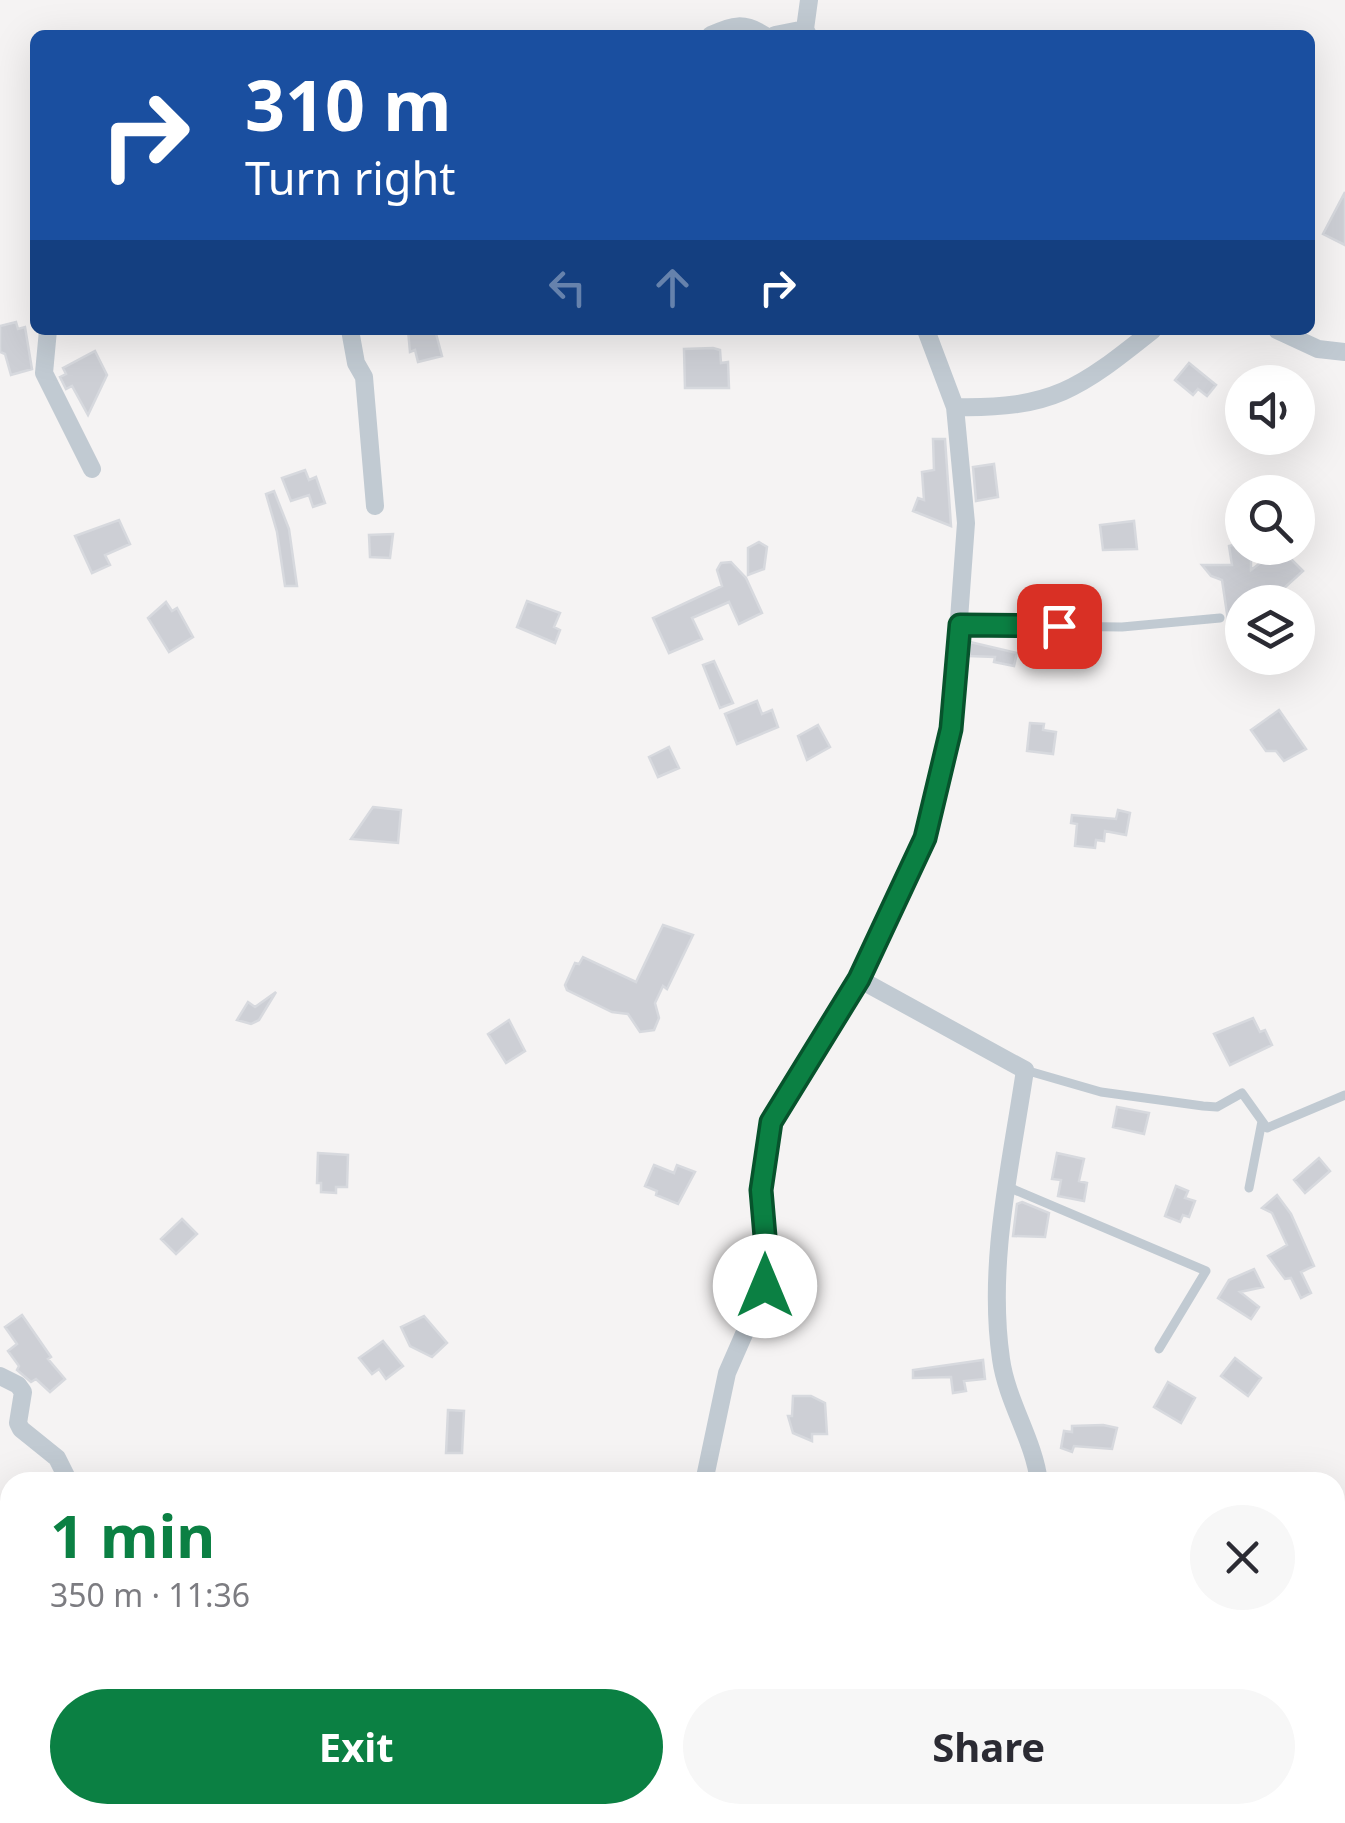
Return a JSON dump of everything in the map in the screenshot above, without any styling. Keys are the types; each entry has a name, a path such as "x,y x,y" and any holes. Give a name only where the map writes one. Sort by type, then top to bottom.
{"street":[{"path":"806,30 809,0"},
{"path":"726,30 740,25 757,30"},
{"path":"48,335 44,373 92,469"},
{"path":"351,335 356,362 364,377 375,506"},
{"path":"706,1472 727,1373 765,1286 767,1260 761,1190 771,1122 859,979 925,838 951,729 966,523 955,407 928,335"},
{"path":"955,407 1011,406 1064,393 1093,378 1148,335"},
{"path":"1288,335 1318,348 1345,352"},
{"path":"859,979 1025,1070 997,1280 1000,1356 1006,1388 1036,1472"},
{"path":"0,1376 23,1392 18,1423 21,1429 57,1458 64,1472"}],"lane":[{"path":"960,625 1122,626 1220,618"},
{"path":"1025,1070 1102,1092 1203,1106 1217,1107 1242,1093 1267,1128 1345,1095"},
{"path":"1249,1188 1262,1121"},
{"path":"1008,1187 1206,1271 1159,1349"}],"building":[{"path":"1345,192 1345,245 1323,234"},
{"path":"16,322 18,329 25,327 32,369 11,375 5,354 0,352 0,326"},
{"path":"408,335 436,335 442,356 418,362 415,350 410,352"},
{"path":"684,349 720,350 721,363 728,362 729,388 685,388"},
{"path":"95,351 107,375 88,415 72,386 66,389 60,377 66,374 63,368"},
{"path":"1189,363 1216,385 1207,396 1198,389 1193,395 1175,380"},
{"path":"933,439 945,439 951,526 913,511 918,498 924,500 922,472 934,470"},
{"path":"994,464 998,497 976,501 973,467"},
{"path":"305,470 309,480 316,477 325,503 313,507 309,495 291,501 282,478"},
{"path":"274,491 289,529 297,586 285,586 277,532 266,494"},
{"path":"119,520 130,544 105,555 110,565 92,573 75,536"},
{"path":"1134,521 1137,549 1103,550 1100,525"},
{"path":"393,534 390,558 370,557 369,535"},
{"path":"759,542 767,547 764,569 748,575 748,548"},
{"path":"731,562 746,578 762,613 739,624 729,602 692,618 702,639 669,653 653,618 722,586 717,570 721,563"},
{"path":"1202,565 1251,565 1251,570 1258,565 1297,565 1303,571 1288,585 1225,585 1225,600 1222,580 1211,576"},
{"path":"527,601 560,613 554,627 560,630 555,643 517,627"},
{"path":"166,602 172,611 177,608 193,637 169,652 148,618"},
{"path":"970,642 1017,653 1014,666 994,662 995,657 969,656"},
{"path":"714,661 733,703 720,708 703,665"},
{"path":"757,701 762,714 772,710 778,727 737,744 725,714"},
{"path":"1279,710 1306,749 1284,761 1276,751 1266,751 1251,730"},
{"path":"1030,723 1044,724 1043,730 1056,732 1053,754 1027,751"},
{"path":"818,725 830,747 807,760 798,736"},
{"path":"669,747 679,768 658,777 649,757"},
{"path":"373,807 401,810 398,843 351,839"},
{"path":"1118,810 1130,813 1126,835 1105,831 1104,841 1096,840 1095,848 1075,846 1077,824 1071,823 1072,815 1116,819"},
{"path":"663,925 693,935 667,989 663,986 655,1003 659,1018 654,1030 640,1032 628,1014 612,1012 567,990 565,985 575,963 579,964 583,957 636,982"},
{"path":"276,992 259,1020 251,1024 237,1020 248,1002 255,1007"},
{"path":"1253,1018 1272,1045 1230,1065 1214,1034"},
{"path":"509,1020 525,1051 506,1063 488,1034"},
{"path":"1117,1107 1149,1113 1144,1134 1113,1127"},
{"path":"318,1153 348,1155 347,1187 336,1187 336,1193 321,1192 321,1183 317,1183"},
{"path":"1057,1153 1084,1159 1079,1181 1087,1183 1084,1201 1058,1196 1061,1180 1052,1179"},
{"path":"1319,1158 1330,1171 1305,1193 1294,1180"},
{"path":"654,1165 674,1173 677,1165 695,1172 678,1204 645,1186"},
{"path":"1176,1186 1188,1191 1185,1198 1195,1201 1189,1217 1183,1215 1180,1222 1165,1216"},
{"path":"1277,1195 1291,1214 1314,1266 1301,1272 1311,1293 1301,1298 1291,1278 1285,1279 1268,1256 1287,1245 1272,1213 1262,1208"},
{"path":"1022,1202 1049,1213 1045,1237 1013,1236 1017,1204"},
{"path":"182,1219 197,1234 176,1254 161,1239"},
{"path":"1254,1269 1263,1287 1240,1292 1259,1307 1251,1319 1218,1298 1229,1280"},
{"path":"22,1315 65,1379 50,1392 36,1379 31,1382 17,1370 19,1366 8,1351 17,1344 5,1327"},
{"path":"424,1316 447,1343 432,1357 410,1346 401,1327"},
{"path":"383,1341 403,1366 386,1379 379,1369 372,1374 359,1358"},
{"path":"1235,1358 1261,1378 1248,1396 1221,1376"},
{"path":"983,1360 985,1379 964,1381 966,1391 953,1393 951,1377 913,1378 913,1370"},
{"path":"1168,1382 1195,1398 1181,1423 1154,1407"},
{"path":"793,1396 811,1396 825,1403 827,1434 812,1434 812,1441 793,1433 788,1416 792,1416"},
{"path":"448,1410 464,1411 462,1453 446,1453"},
{"path":"1072,1426 1117,1428 1112,1449 1074,1446 1072,1452 1061,1448 1064,1431 1072,1432"}],"route":[{"path":"765,1286 767,1260 761,1190 771,1122 859,979 925,838 951,729 960,625 1059,626"}]}
